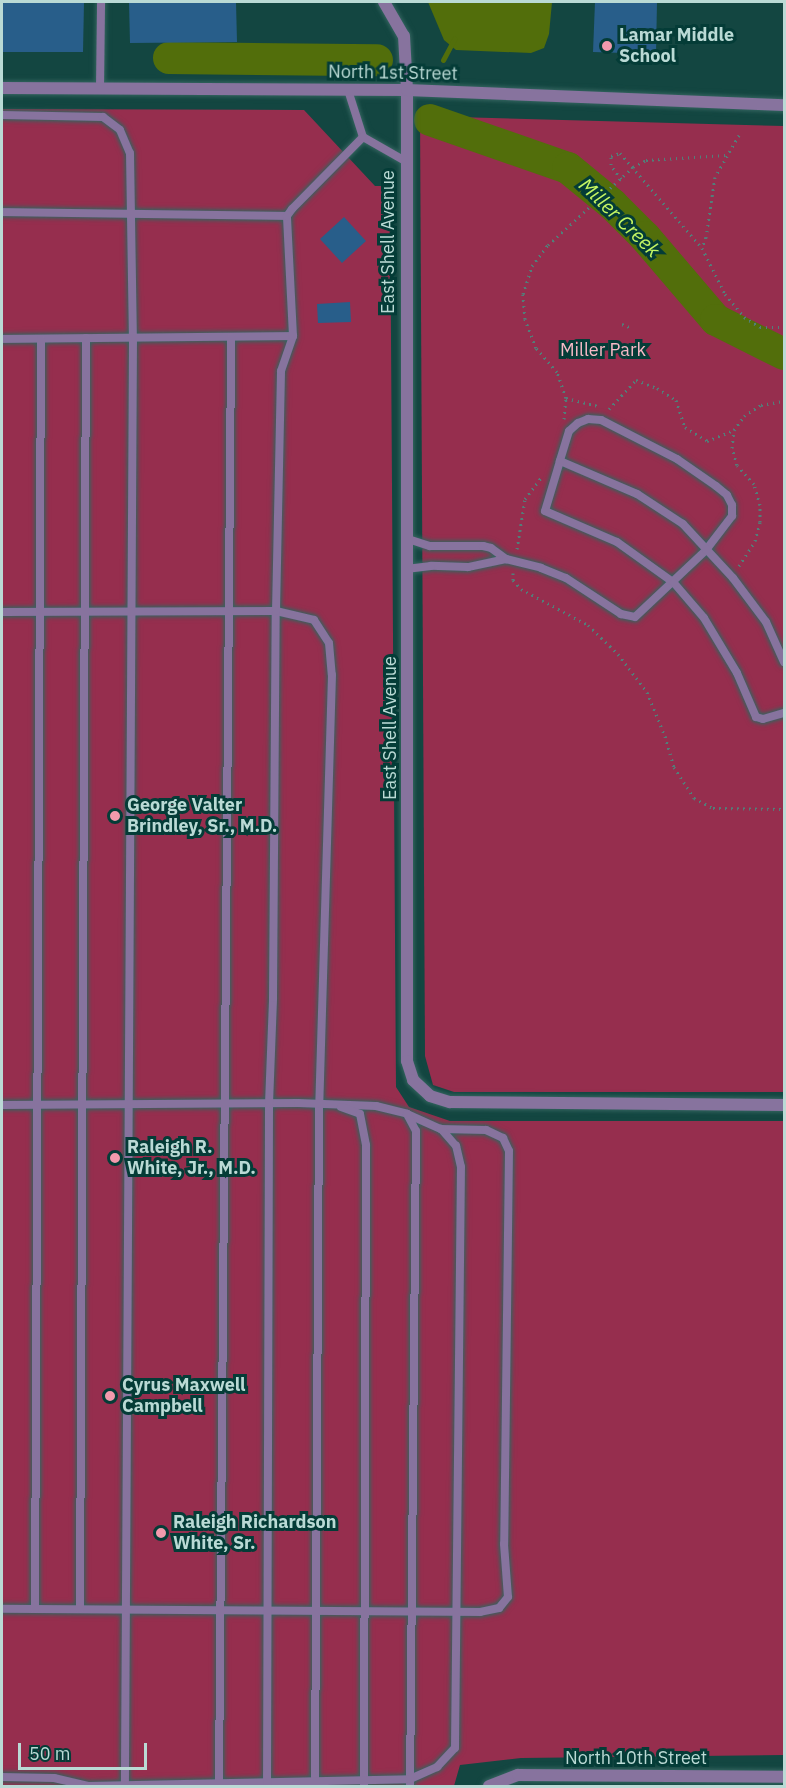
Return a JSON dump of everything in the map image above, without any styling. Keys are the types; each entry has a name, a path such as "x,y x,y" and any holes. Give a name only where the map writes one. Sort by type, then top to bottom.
{"street":[{"name":"East Shell Avenue","path":"384,2 404,36 406,90 407,1061 413,1080 430,1096 450,1102 784,1105"},
{"name":"North 1st Street","path":"2,88 406,90 784,105"},
{"name":"North 10th Street","path":"489,1786 518,1775 784,1777"}],"lane":[{"path":"100,89 101,2"},
{"path":"348,90 363,137 406,162"},
{"path":"2,115 103,117 120,130 130,153 133,338 128,1609 125,1785"},
{"path":"267,1784 269,1104 273,998 276,611 281,371 293,336 287,216 292,208 363,137"},
{"path":"2,212 131,212 287,216"},
{"path":"2,339 293,336"},
{"path":"219,1783 231,337"},
{"path":"80,1609 86,338"},
{"path":"35,1609 41,339"},
{"path":"408,569 431,566 468,567 506,560 541,568 566,578 629,617 643,613 674,583 706,550 727,525 732,516 732,505 727,495 677,459 610,425 588,419 578,423 569,431 545,511 617,542 674,583 704,618 736,673 756,717 763,719 784,712"},
{"path":"560,461 637,494 683,524 733,578 766,622 784,662"},
{"path":"408,540 430,546 483,546 491,548 506,560"},
{"path":"2,612 276,611 314,620 329,643 332,675 319,1104 315,1784"},
{"path":"335,1104 360,1114 366,1144 364,1783"},
{"path":"2,1105 335,1104 376,1106 407,1114 441,1129 486,1130 503,1138 508,1151 504,1544 508,1597 499,1608 480,1612 2,1609"},
{"path":"407,1114 416,1131 410,1783"},
{"path":"2,1777 54,1778 88,1786 410,1783 437,1767 456,1748 461,1167 456,1146 441,1129"}],"path":[{"path":"702,248 706,237 715,177 739,135"},
{"path":"620,180 611,165 611,156 620,153 702,248 726,294 744,317 760,327 784,327"},
{"path":"589,207 633,167 646,160 726,155"},
{"path":"622,324 629,327"},
{"path":"566,398 611,409 636,381 657,388 676,400 685,427 707,441 734,430"},
{"path":"733,578 755,541 760,513 754,484 737,465 732,448 734,430 744,416 761,405 784,400"}],"green space":[{"path":"2,109 304,110 375,186 390,186 396,1087 409,1107 450,1121 784,1121 784,1755 521,1758 460,1765 454,1786 2,1786"},
{"name":"Miller Park","path":"420,116 784,126 784,1092 454,1092 433,1085 425,1056"}],"shaded area":[{"path":"428,2 552,2 549,34 544,48 531,53 456,50 444,40"}],"building":[{"path":"2,2 84,2 83,52 2,52"},
{"path":"129,2 236,2 237,42 130,43"},
{"path":"595,2 657,2 656,54 593,52"},
{"path":"344,217 366,241 342,263 320,239"},
{"path":"350,302 351,322 318,323 317,304"}],"waterway":[{"path":"443,60 454,39"},
{"name":"Miller Creek","path":"169,58 377,60"},
{"name":"Miller Creek","path":"430,120 568,168 612,204 645,237 716,320 784,354"}],"place":[{"name":"Lamar Middle School","path":"607,46"},
{"name":"George Valter Brindley, Sr., M.D.","path":"115,816"},
{"name":"Raleigh R. White, Jr., M.D.","path":"115,1158"},
{"name":"Cyrus Maxwell Campbell","path":"110,1396"},
{"name":"Raleigh Richardson White, Sr.","path":"161,1533"}]}
